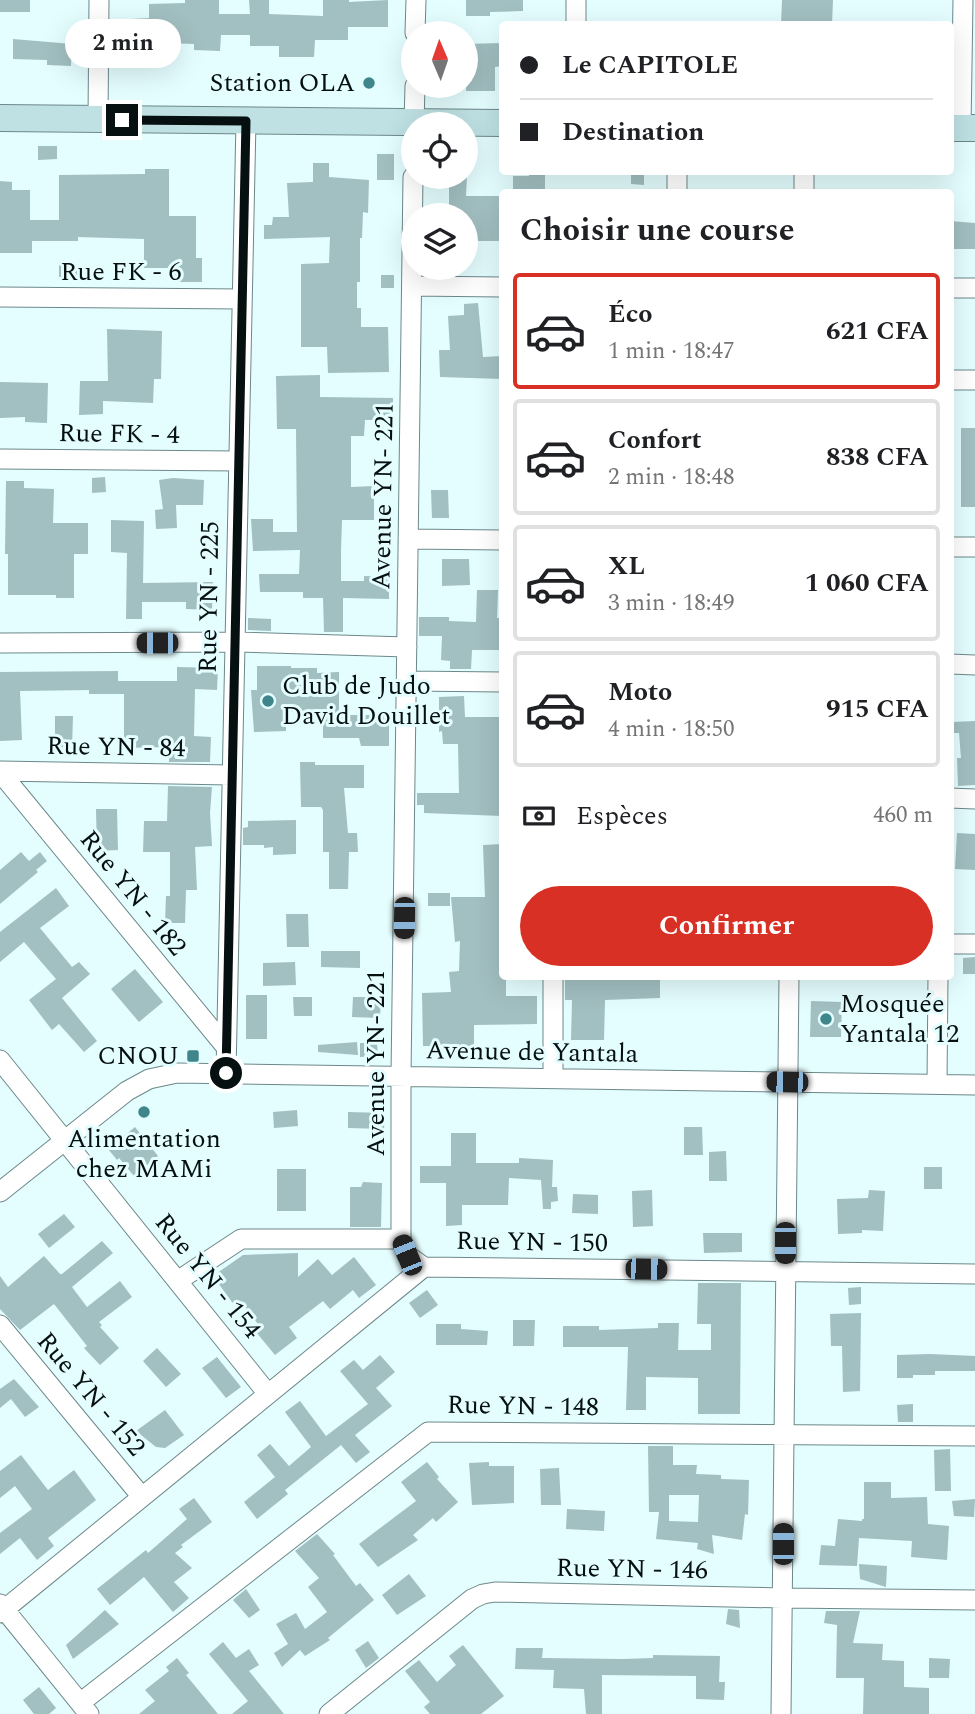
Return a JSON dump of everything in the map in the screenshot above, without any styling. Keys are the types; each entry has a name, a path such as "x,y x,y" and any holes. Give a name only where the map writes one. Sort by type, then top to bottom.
{"main road":[{"path":"0,118 401,123"},
{"path":"478,123 499,123"}],"street":[{"path":"98,120 99,0"},
{"path":"415,0 415,21"},
{"path":"576,0 576,21"},
{"path":"962,128 963,0"},
{"name":"Rue YN - 225","path":"226,1073 246,121"},
{"name":"Avenue YN- 221","path":"401,1239 414,189"},
{"path":"412,286 499,287"},
{"path":"954,288 975,288"},
{"name":"Rue FK - 6","path":"0,297 242,299"},
{"path":"954,380 975,380"},
{"name":"Rue FK - 4","path":"0,458 238,461"},
{"path":"409,539 499,540"},
{"path":"954,547 975,547"},
{"path":"0,643 234,642 407,647"},
{"path":"954,664 975,665"},
{"path":"407,681 499,682"},
{"name":"Rue YN - 84","path":"0,772 231,775"},
{"name":"Rue YN - 182","path":"0,772 226,1047"},
{"path":"954,798 975,799"},
{"path":"954,944 975,944"},
{"path":"553,980 553,1078"},
{"path":"780,1714 789,980"},
{"path":"937,1084 938,980"},
{"name":"Rue YN - 154","path":"0,1060 268,1394"},
{"name":"Avenue de Yantala","path":"0,1192 127,1091 149,1079 177,1073 975,1085"},
{"path":"84,1709 1,1609 424,1267 407,1255 401,1239 241,1239 179,1280"},
{"name":"Rue YN - 150","path":"424,1267 975,1274"},
{"name":"Rue YN - 152","path":"0,1325 142,1497"},
{"name":"Rue YN - 148","path":"84,1709 428,1432 975,1436"},
{"name":"Rue YN - 146","path":"328,1714 472,1599 483,1594 495,1592 975,1600"}],"building":[{"path":"0,0 30,0 30,12 0,12"},
{"path":"185,0 219,0 219,14 250,14 249,0 269,0 269,14 323,16 323,0 388,0 388,27 348,27 348,40 315,40 314,57 279,57 279,46 250,46 250,35 221,35 220,51 194,50 194,44 165,43 165,58 124,58 124,33 114,33 113,20 149,18 149,4 185,3"},
{"path":"466,0 523,0 523,11 466,16"},
{"path":"782,0 833,0 832,21 781,21"},
{"path":"13,39 72,44 71,66 47,65 47,60 13,59"},
{"path":"499,43 495,91 478,91 478,44"},
{"path":"38,146 57,146 57,159 38,160"},
{"path":"377,154 394,154 394,180 377,180"},
{"path":"313,163 329,163 329,177 369,180 368,213 363,212 360,238 357,308 361,308 361,327 388,327 389,372 328,373 327,347 301,347 301,264 329,263 330,237 264,239 264,225 272,225 273,217 289,217 287,183 313,182"},
{"path":"145,169 169,169 169,216 196,216 196,258 202,258 202,282 174,282 174,268 144,268 144,239 78,237 78,241 32,241 32,253 0,253 0,181 12,182 12,190 30,190 30,220 59,220 59,175 145,174"},
{"path":"545,175 545,189 513,189 513,176"},
{"path":"631,175 644,175 644,185 631,184"},
{"path":"449,189 466,189 466,196 499,196 499,241 478,241 478,203 449,203"},
{"path":"954,221 975,223 975,249 954,249"},
{"path":"59,265 78,265 78,277 59,277"},
{"path":"381,275 394,275 394,288 381,288"},
{"path":"478,303 483,357 499,356 499,379 440,377 439,350 450,350 448,316 464,315 464,304"},
{"path":"107,329 162,331 161,379 154,379 153,403 103,401 103,414 79,415 80,381 108,381"},
{"path":"320,375 320,397 393,398 393,420 365,420 364,436 351,436 351,487 374,486 374,520 342,520 341,551 341,581 364,581 364,576 389,577 389,599 343,598 343,632 324,632 323,598 303,598 303,592 260,592 259,574 299,574 300,550 253,551 251,519 273,519 273,532 297,532 296,429 277,429 276,376"},
{"path":"0,382 48,383 47,423 25,422 25,417 0,418"},
{"path":"961,428 975,428 975,507 961,507"},
{"path":"105,477 106,492 92,493 92,478"},
{"path":"159,480 204,480 203,505 176,505 177,528 156,529 155,510 163,509"},
{"path":"6,481 24,481 24,488 54,489 53,523 88,523 88,554 74,554 74,598 56,598 56,595 8,595 8,554 5,554"},
{"path":"431,490 448,490 449,518 432,518"},
{"path":"111,520 144,521 143,583 213,582 212,610 186,609 186,602 142,602 142,619 126,619 127,553 111,552"},
{"path":"442,559 469,559 470,585 442,586"},
{"path":"477,590 498,590 499,650 472,650 471,669 450,669 450,661 441,660 442,636 419,636 419,617 449,617 449,621 476,622"},
{"path":"248,618 271,619 271,631 248,630"},
{"path":"257,666 317,668 317,673 339,672 339,715 389,715 389,746 361,746 359,738 323,738 323,712 286,712 286,731 254,732 251,690 257,690"},
{"path":"177,667 218,668 217,690 195,689 194,736 211,737 210,762 169,762 169,747 124,748 124,694 89,694 89,690 20,691 22,740 0,741 0,672 118,671 118,681 177,681"},
{"path":"464,696 465,717 499,717 499,816 424,813 424,805 417,805 417,793 459,793 458,744 443,744 442,731 439,732 439,697"},
{"path":"55,716 73,716 72,747 55,747"},
{"path":"975,721 975,785 958,786 957,758 961,758 959,733 954,733 954,722"},
{"path":"300,762 315,762 315,765 364,765 364,788 344,788 348,833 357,833 358,852 349,852 348,889 329,889 329,852 323,852 323,810 321,807 301,807"},
{"path":"168,786 212,787 212,846 195,847 197,890 186,890 185,923 165,923 166,896 170,896 170,852 143,852 144,821 167,821"},
{"path":"96,809 117,809 118,850 97,851"},
{"path":"296,820 296,854 273,855 273,847 243,845 243,828 248,827 248,821"},
{"path":"957,833 975,834 975,870 955,869"},
{"path":"499,844 499,980 506,980 506,996 537,996 537,1024 474,1025 474,1046 423,1046 422,993 451,992 449,972 459,971 460,941 455,942 451,897 485,897 483,845"},
{"path":"21,852 29,861 40,852 47,861 0,904 0,870"},
{"path":"56,888 69,906 40,928 72,967 79,962 90,974 62,998 97,1041 84,1052 59,1024 52,1030 29,1000 56,979 24,942 0,962 0,932"},
{"path":"428,893 450,893 450,906 428,906"},
{"path":"286,914 308,914 309,947 287,947"},
{"path":"321,951 360,951 360,968 321,967"},
{"path":"975,957 975,974 963,974 963,958"},
{"path":"295,962 296,985 263,986 263,963"},
{"path":"135,969 163,1002 139,1022 111,989"},
{"path":"565,980 660,980 660,998 605,1000 604,1040 571,1040 572,1000 565,1000"},
{"path":"246,995 267,995 267,1039 246,1039"},
{"path":"293,997 312,997 312,1016 294,1016"},
{"path":"353,997 381,997 380,1018 352,1017"},
{"name":"Mosquée Yantala 12","path":"811,1001 842,1002 841,1037 810,1037"},
{"path":"357,1042 358,1055 318,1052 318,1045"},
{"path":"360,1043 377,1043 378,1056 360,1057"},
{"path":"297,1110 298,1126 274,1128 273,1112"},
{"path":"348,1112 385,1113 384,1129 348,1128"},
{"path":"135,1127 158,1156 134,1176 108,1149"},
{"path":"684,1127 702,1127 703,1155 684,1155"},
{"path":"451,1133 476,1133 476,1163 519,1163 519,1158 553,1160 552,1187 557,1187 558,1201 551,1202 551,1209 543,1209 541,1180 509,1178 508,1205 462,1205 462,1225 446,1226 446,1183 420,1183 420,1166 451,1166"},
{"path":"726,1151 727,1181 709,1181 709,1152"},
{"path":"924,1167 942,1167 942,1189 924,1189"},
{"path":"277,1169 306,1169 306,1211 277,1211"},
{"path":"363,1182 382,1183 381,1227 350,1227 350,1187 361,1187"},
{"path":"652,1190 653,1226 633,1227 632,1191"},
{"path":"869,1190 885,1191 883,1231 862,1230 862,1233 838,1234 837,1199 868,1198"},
{"path":"573,1194 598,1195 598,1214 572,1213"},
{"path":"64,1214 75,1227 49,1248 38,1234"},
{"path":"703,1233 742,1233 742,1252 704,1253"},
{"path":"102,1241 113,1253 72,1287 87,1307 120,1281 132,1297 99,1322 102,1325 100,1327 119,1348 100,1365 84,1348 87,1346 54,1304 20,1330 0,1309 0,1276 8,1287 44,1256 62,1274"},
{"path":"298,1253 298,1277 318,1259 332,1275 354,1257 376,1285 359,1298 353,1290 330,1309 323,1301 289,1327 297,1338 275,1355 256,1332 261,1328 243,1304 237,1309 213,1276 243,1255"},
{"path":"698,1283 741,1283 740,1414 698,1414 698,1378 646,1377 646,1410 626,1410 628,1347 563,1347 563,1326 599,1326 599,1330 658,1328 658,1323 679,1323 678,1350 711,1350 711,1324 697,1324"},
{"path":"861,1287 861,1304 849,1305 848,1288"},
{"path":"427,1290 438,1305 420,1318 409,1303"},
{"path":"861,1313 860,1391 843,1392 842,1346 831,1346 830,1314"},
{"path":"513,1320 535,1320 534,1346 513,1346"},
{"path":"436,1324 461,1324 461,1329 488,1331 487,1345 436,1345"},
{"path":"157,1348 181,1374 166,1387 143,1361"},
{"path":"380,1355 395,1372 376,1388 392,1406 355,1435 370,1452 356,1463 341,1445 285,1490 288,1494 257,1519 244,1502 275,1477 257,1455 270,1444 289,1466 311,1447 285,1412 300,1401 326,1436 368,1404 340,1371 354,1360 363,1370"},
{"path":"897,1355 975,1356 975,1371 935,1371 935,1375 897,1378"},
{"path":"217,1357 241,1387 226,1398 202,1368"},
{"path":"14,1379 39,1407 25,1417 11,1399 0,1408 0,1389"},
{"path":"913,1404 913,1422 898,1422 897,1405"},
{"path":"165,1410 184,1435 165,1448 156,1447 136,1431"},
{"path":"648,1446 673,1446 673,1465 697,1465 696,1474 721,1475 721,1479 749,1480 748,1515 745,1514 742,1540 712,1535 714,1554 697,1549 698,1543 656,1539 659,1512 649,1512","holes":["669,1495 699,1495 698,1522 669,1521"]},
{"path":"950,1449 951,1491 935,1491 934,1450"},
{"path":"21,1455 48,1490 74,1470 96,1500 48,1538 54,1546 37,1560 20,1538 0,1554 0,1533 32,1509 15,1486 0,1498 0,1471"},
{"path":"427,1462 439,1477 437,1479 458,1502 436,1522 433,1518 413,1535 418,1540 378,1567 359,1544 416,1501 401,1482"},
{"path":"489,1462 489,1466 514,1466 514,1503 472,1505 469,1463"},
{"path":"559,1468 561,1505 541,1505 540,1469"},
{"path":"864,1482 891,1482 891,1498 927,1497 928,1524 949,1526 947,1560 911,1557 912,1541 859,1538 857,1566 819,1565 821,1545 835,1546 838,1519 864,1519"},
{"path":"194,1498 212,1522 181,1545 183,1547 175,1553 192,1568 174,1582 189,1598 173,1612 144,1577 110,1605 97,1589 146,1550 148,1553 187,1519 179,1509"},
{"path":"975,1499 974,1517 954,1516 952,1501"},
{"path":"567,1509 605,1511 604,1531 566,1529"},
{"path":"317,1534 335,1554 333,1555 356,1586 360,1583 374,1600 328,1638 330,1640 305,1656 300,1650 282,1667 274,1653 288,1644 276,1624 296,1613 305,1629 327,1612 308,1587 319,1578 295,1551"},
{"path":"859,1564 887,1566 886,1587 860,1579"},
{"path":"409,1574 426,1596 397,1615 382,1595"},
{"path":"246,1589 260,1610 249,1618 233,1600"},
{"path":"728,1609 739,1610 740,1628 726,1624"},
{"path":"105,1610 119,1624 73,1659 66,1645"},
{"path":"826,1611 860,1611 853,1643 883,1644 882,1660 904,1661 904,1687 929,1688 929,1714 863,1714 864,1678 836,1678 837,1625 824,1623"},
{"path":"368,1641 379,1658 366,1668 355,1650"},
{"path":"223,1642 236,1658 249,1649 259,1665 249,1671 284,1714 232,1714 248,1701 209,1654"},
{"path":"463,1645 504,1696 481,1714 430,1714 424,1707 430,1702 405,1671 419,1660 437,1682 456,1665 449,1656"},
{"path":"516,1648 543,1648 542,1658 720,1656 719,1682 725,1682 724,1700 696,1699 696,1676 602,1675 602,1714 586,1714 584,1689 553,1688 554,1670 515,1669"},
{"path":"177,1658 189,1673 186,1675 218,1714 139,1714 155,1701 145,1690 169,1671 166,1667"},
{"path":"929,1658 950,1659 949,1678 929,1678"},
{"path":"39,1687 56,1708 49,1714 34,1714 23,1700"}],"place":[{"name":"Station OLA","path":"369,83"},
{"name":"Club de Judo David Douillet","path":"268,701"},
{"name":"Mosquée Yantala 12","path":"826,1019"},
{"name":"CNOU","path":"193,1056"},
{"name":"Alimentation chez MAMi","path":"144,1112"}],"route":[{"path":"122,120 246,121 226,1073"}]}
